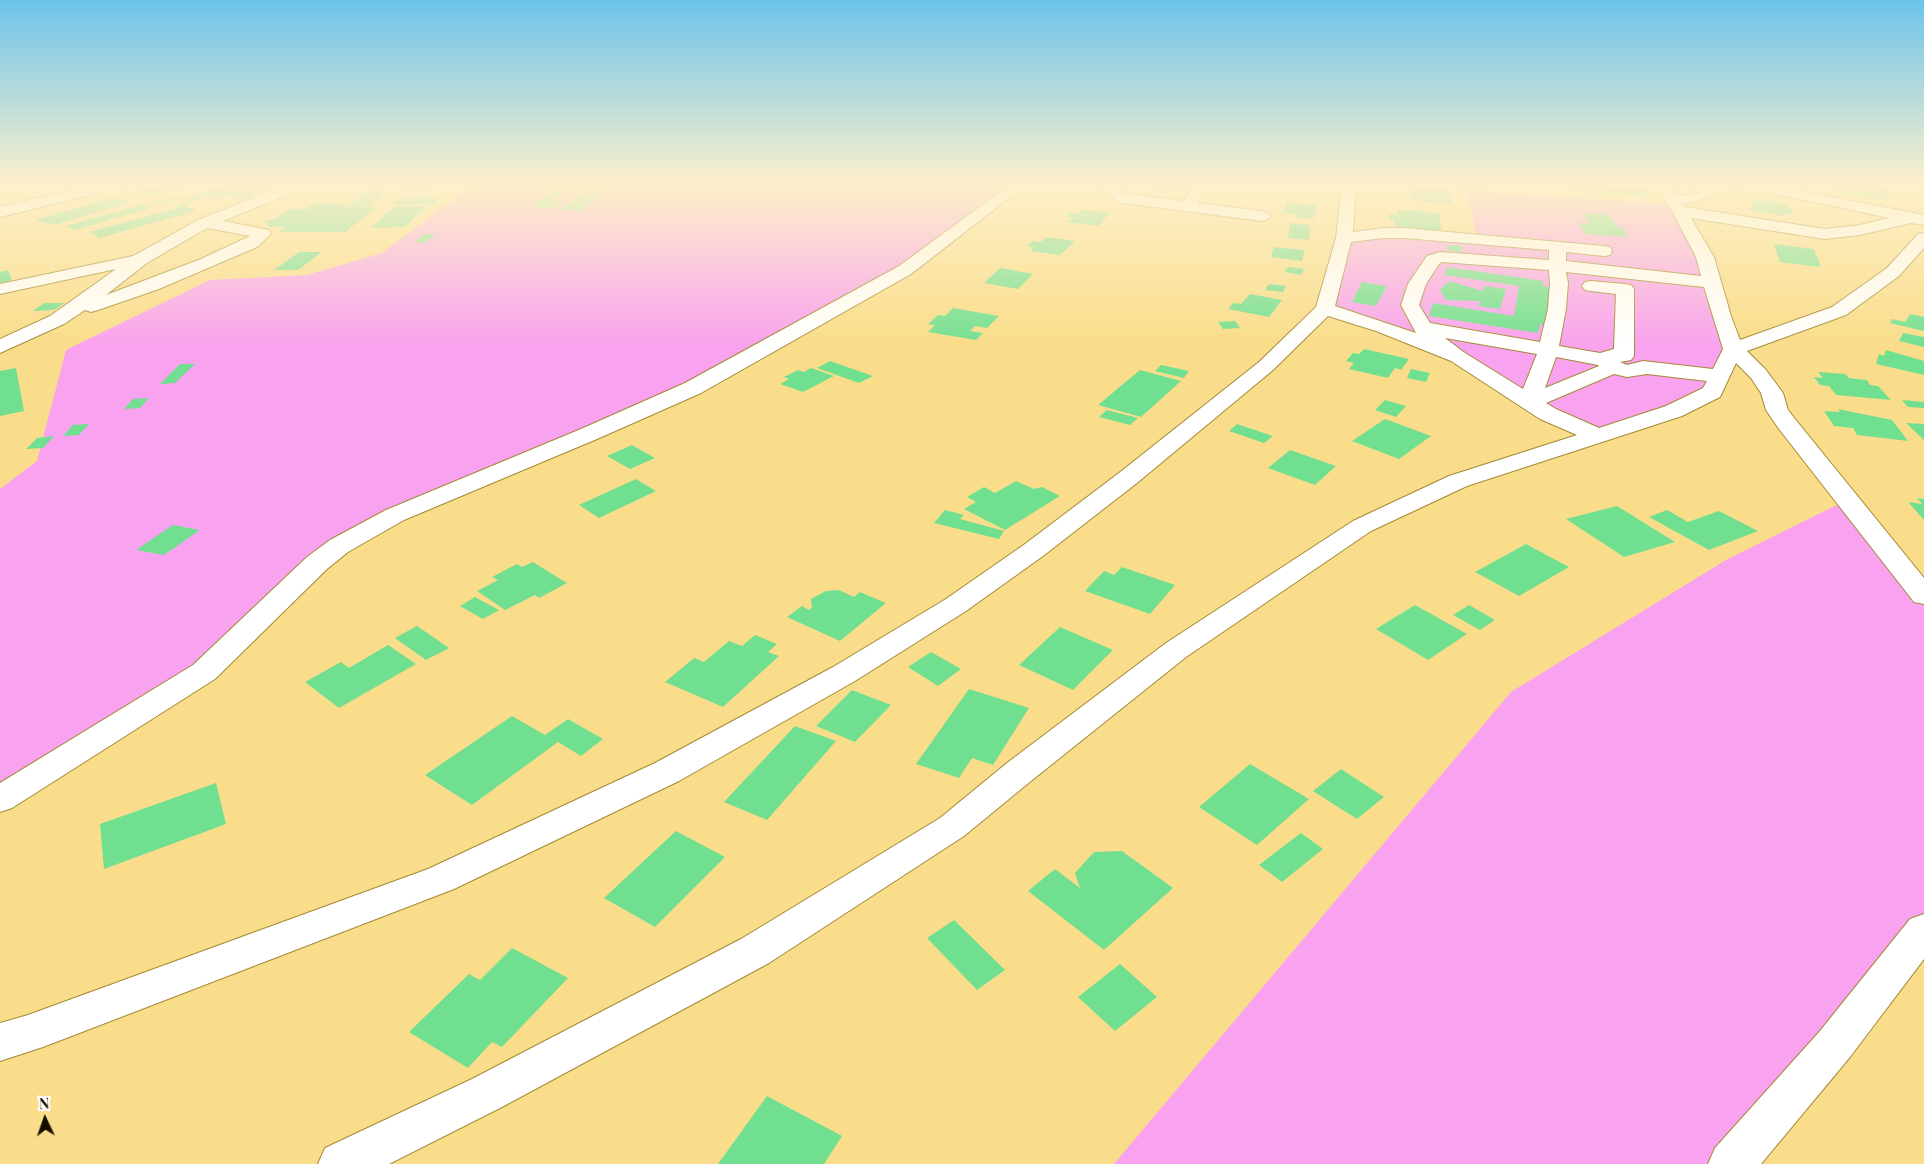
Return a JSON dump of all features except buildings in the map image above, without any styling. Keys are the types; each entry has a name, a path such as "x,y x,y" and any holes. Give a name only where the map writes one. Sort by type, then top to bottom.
{"street":[{"path":"0,347 33,333 64,315 89,299 106,284 141,259 177,238"},
{"path":"64,315 153,285 251,243 257,238"},
{"path":"0,799 204,672 317,563 339,546 395,515 589,434 693,388 905,270 947,238"},
{"path":"0,1042 38,1031 441,878 667,772 827,684 956,605 1034,550 1128,478 1266,366 1325,309 1344,238"},
{"path":"1467,238 1618,253"},
{"path":"1694,238 1705,257 1733,349 1760,374 1772,393 1777,410 1787,424 1924,596"},
{"path":"341,1164 487,1093 755,951 952,827 1019,772 1176,650 1362,526 1458,481 1674,411 1712,392 1733,349 1838,311 1893,272 1912,238"},
{"path":"1529,402 1548,350 1557,309 1558,246"},
{"path":"1597,435 1548,414 1458,357 1426,332 1410,305 1417,284 1433,260 1440,257 1558,274 1714,291"},
{"path":"0,289 141,259"},
{"path":"1687,261 1707,263"},
{"path":"1558,274 1624,289 1714,291"},
{"path":"32,282 106,284"},
{"path":"1610,364 1605,358 1624,356 1624,289"},
{"path":"1325,309 1384,327 1458,357"},
{"path":"1423,328 1548,350 1610,364 1627,371 1643,367 1719,376"},
{"path":"1529,402 1610,364"},
{"path":"1731,1164 1835,1044 1924,930"}],"shaded area":[{"path":"402,238 947,238 905,270 693,388 366,529 204,672 0,799 0,489 37,461 66,350 210,280 307,275 382,253"},
{"path":"1344,238 1690,238 1733,349 1716,393 1608,438 1482,371 1325,309"},
{"path":"1847,500 1924,596 1924,930 1731,1164 1114,1164 1511,692 1726,560"}]}
